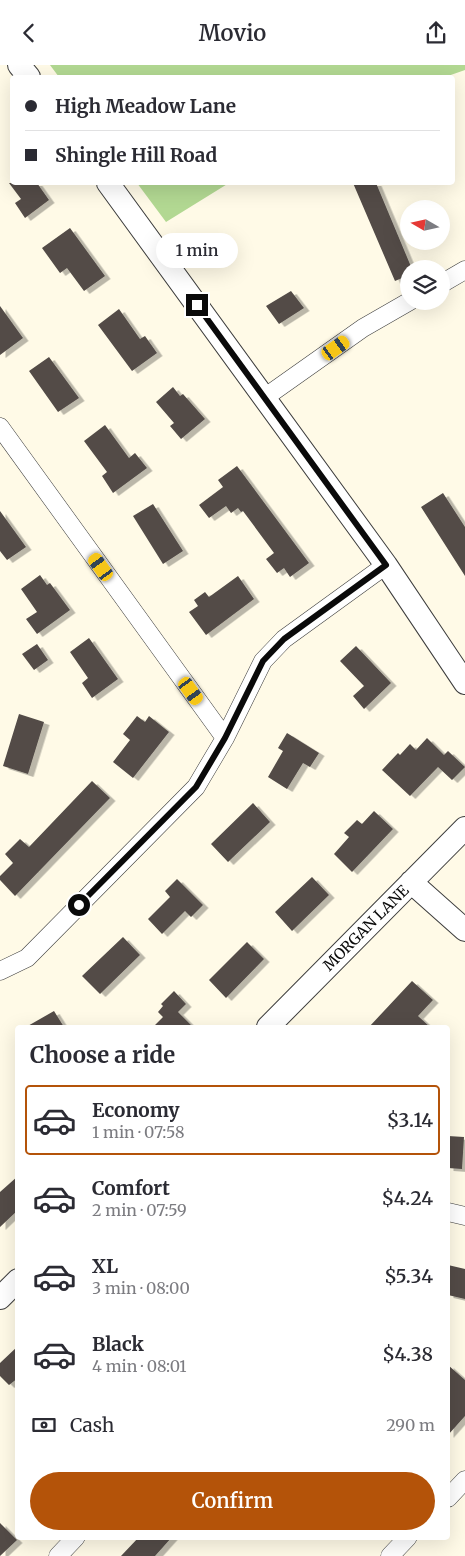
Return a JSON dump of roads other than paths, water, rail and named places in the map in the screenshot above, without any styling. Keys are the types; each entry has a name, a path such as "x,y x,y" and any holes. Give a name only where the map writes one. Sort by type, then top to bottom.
{"street":[{"path":"19,65 27,75"},
{"path":"109,185 386,565 465,683"},
{"path":"450,278 465,270"},
{"path":"264,398 363,328 400,307"},
{"path":"0,427 225,738"},
{"path":"0,971 26,958 196,787 225,738 263,661 284,639 386,565"},
{"name":"MORGAN LANE","path":"270,1025 465,828"},
{"path":"411,882 465,930"},
{"path":"450,1212 465,1216"},
{"path":"0,1298 15,1283"},
{"path":"450,1495 465,1480"},
{"path":"58,1556 73,1540"},
{"path":"390,1556 405,1540"}]}
